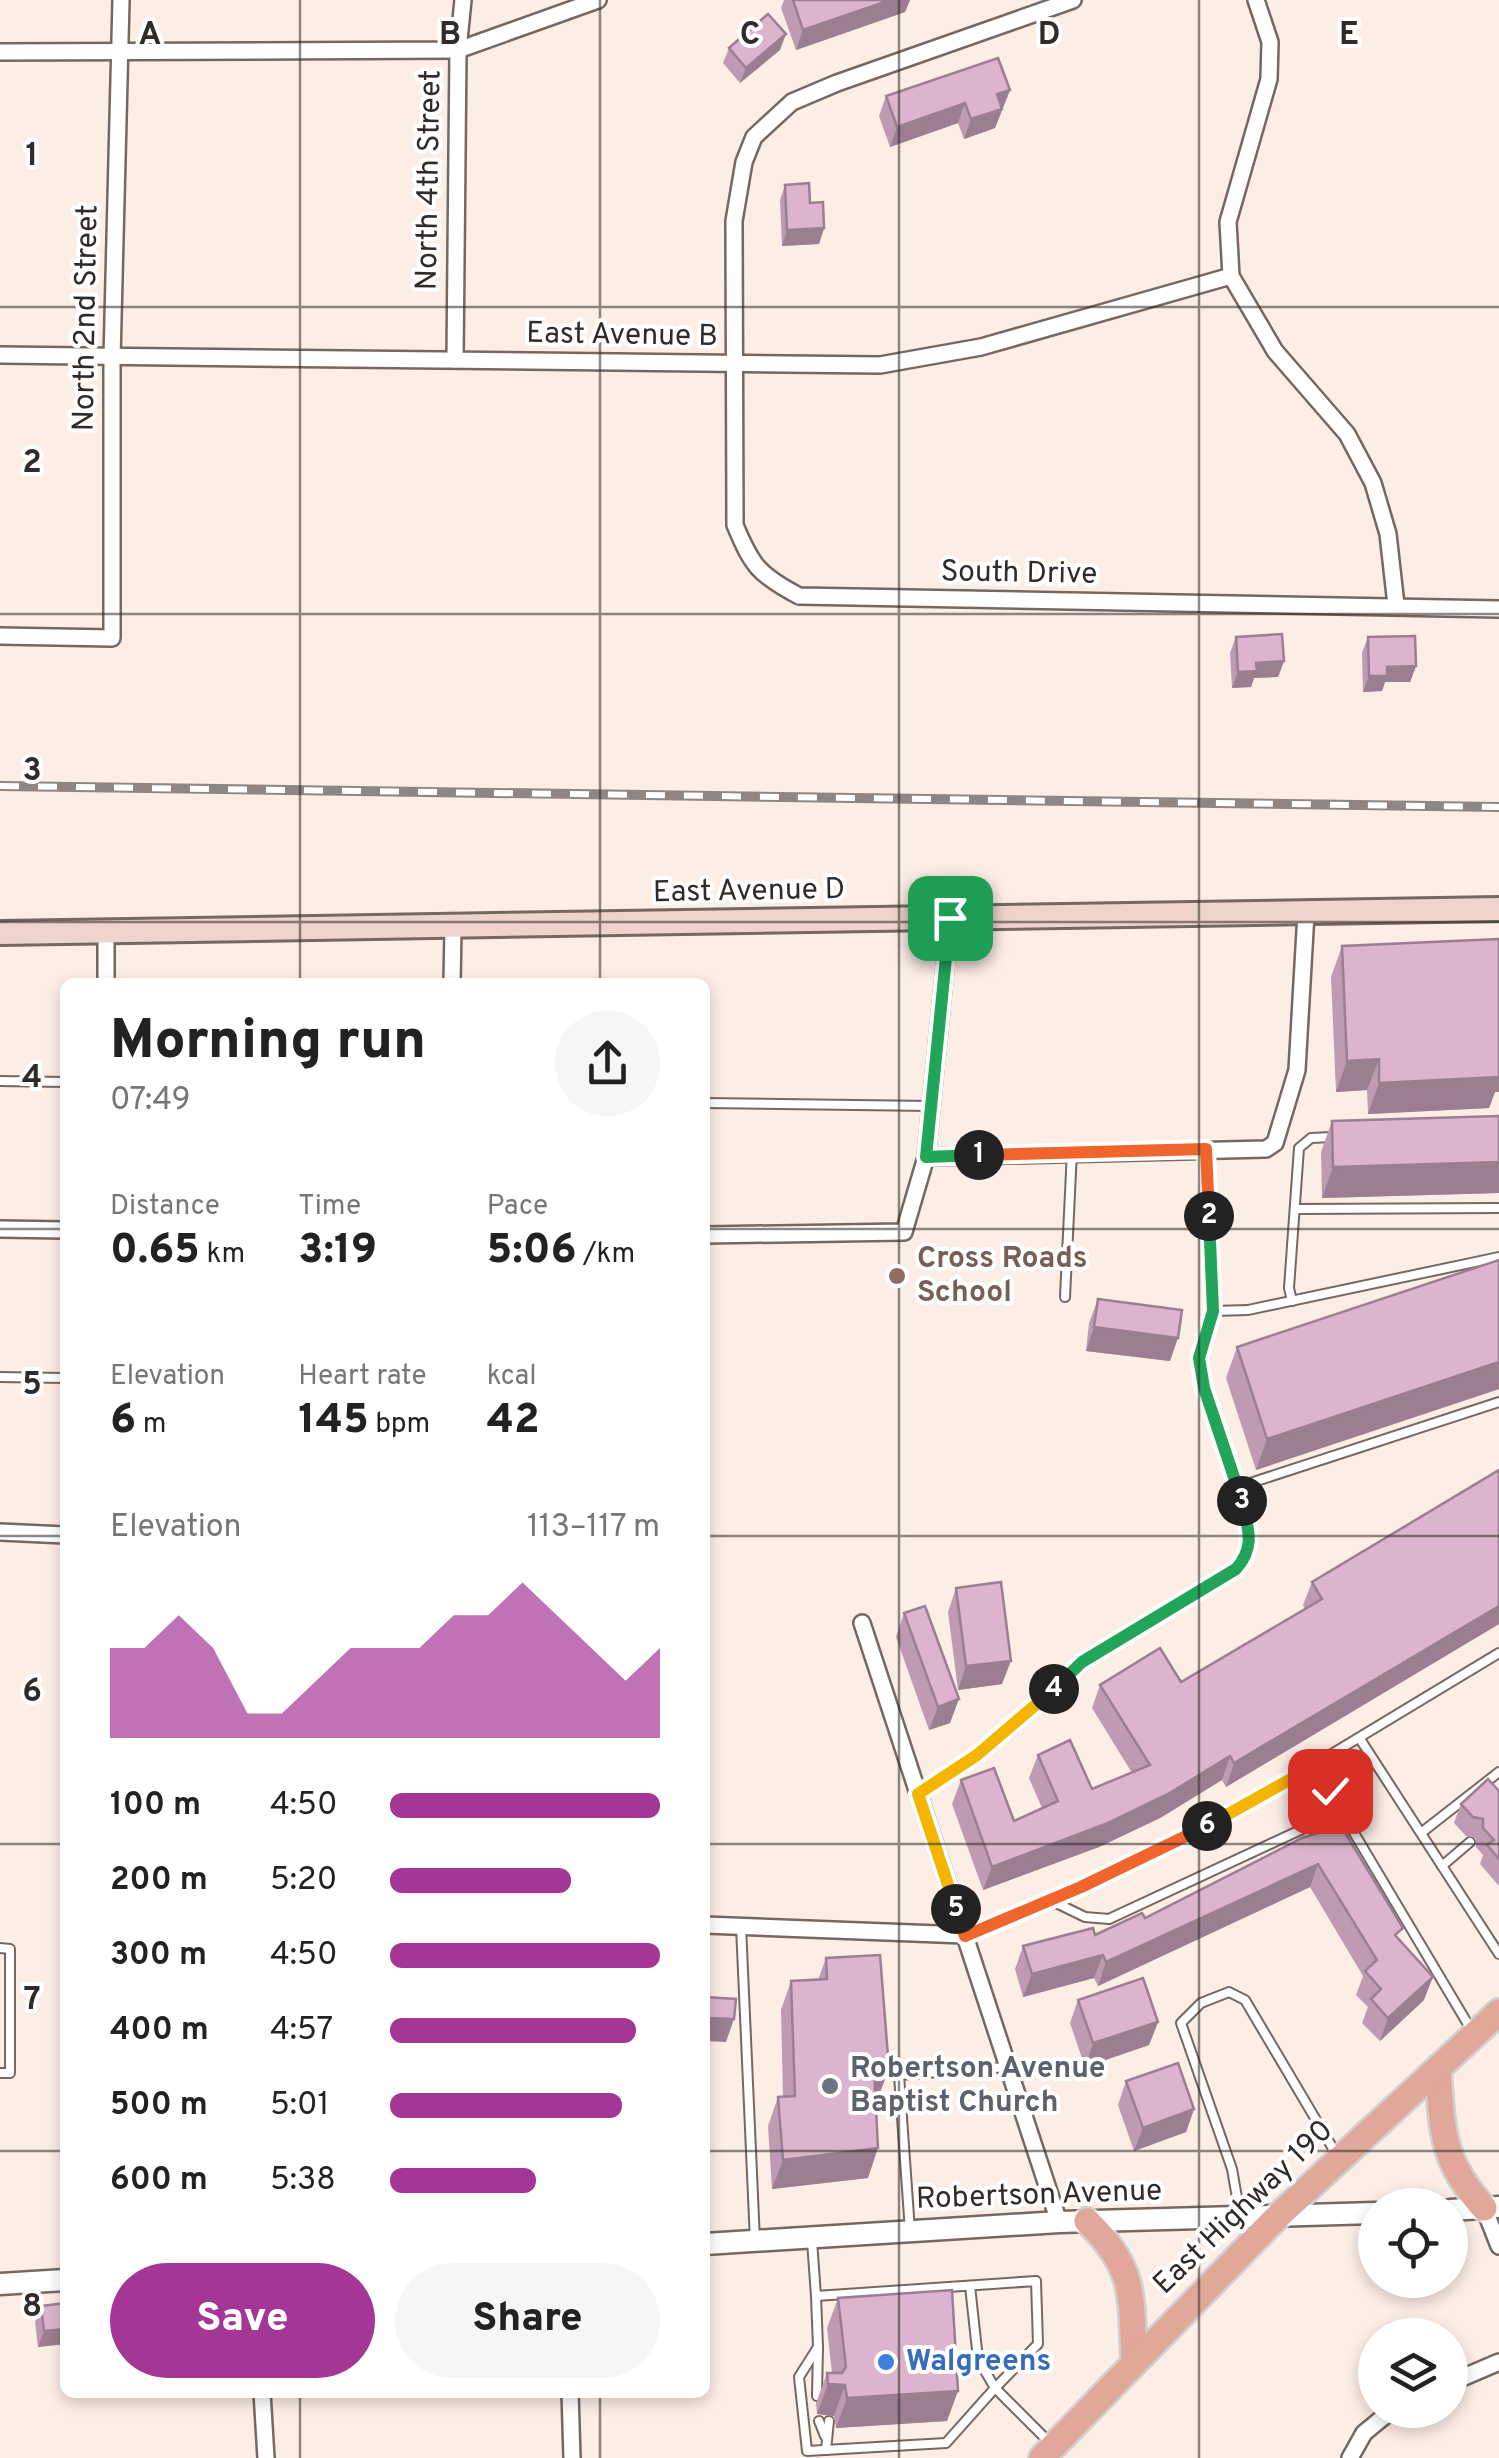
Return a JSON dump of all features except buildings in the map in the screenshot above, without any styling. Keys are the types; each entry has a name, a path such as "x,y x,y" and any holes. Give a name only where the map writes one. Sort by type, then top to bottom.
{"main road":[{"name":"East Avenue D","path":"0,933 453,929 1499,908"},
{"name":"East Highway 190","path":"1048,2452 1275,2218 1499,2012"},
{"path":"1438,2068 1443,2145 1460,2182 1492,2207"},
{"path":"1087,2221 1116,2249 1130,2286 1134,2362"}],"street":[{"name":"North 2nd Street","path":"0,636 112,638 112,358 121,0"},
{"name":"North 4th Street","path":"455,360 458,50 463,0"},
{"path":"0,52 458,50 598,0"},
{"name":"South Drive","path":"1072,0 822,89 792,102 754,137 744,162 734,221 732,365 735,525 749,560 764,578 798,596 1499,609"},
{"path":"1256,0 1270,42 1270,78 1228,222 1230,276 1275,352 1347,434 1373,484 1388,534 1396,605"},
{"name":"East Avenue B","path":"0,355 732,365 914,361 982,347 1230,276"},
{"path":"926,1157 1266,1149 1275,1142 1297,1070 1306,913"},
{"path":"710,1235 904,1232 926,1157 950,918"},
{"path":"452,978 453,929"},
{"path":"106,933 106,978"},
{"path":"0,1229 60,1230"},
{"path":"0,1532 60,1534"},
{"path":"862,1623 1059,2222"},
{"path":"710,1925 965,1936"},
{"path":"1492,2207 1499,2246"},
{"name":"Robertson Avenue","path":"710,2244 1059,2222 1358,2215"},
{"path":"0,2284 60,2280"},
{"path":"1468,2375 1499,2362"},
{"path":"262,2398 266,2458"},
{"path":"570,2398 572,2458"},
{"path":"1350,2458 1370,2428"}],"lane":[{"path":"0,1082 60,1082"},
{"path":"710,1102 930,1106"},
{"path":"1292,1301 1288,1288 1299,1148 1311,1138 1348,1137"},
{"path":"918,1794 977,1755 1046,1699 1062,1677 1082,1662 1236,1569 1248,1556 1250,1538 1238,1487 1204,1388 1199,1358 1213,1311 1206,1149"},
{"path":"1065,1297 1072,1152"},
{"path":"1294,1209 1499,1208"},
{"path":"1213,1311 1292,1301 1499,1257"},
{"path":"0,1377 60,1378"},
{"path":"1238,1487 1499,1402"},
{"path":"965,1936 1234,1813 1499,1654"},
{"path":"1360,1739 1498,1951"},
{"path":"1316,1765 1474,2035"},
{"path":"1421,1833 1499,1772"},
{"path":"1050,1900 1085,1917 1109,1919 1341,1811"},
{"path":"1442,1866 1470,1842"},
{"path":"741,1926 755,2240"},
{"path":"0,1948 10,1949 5,1996 10,2073 0,2073"},
{"path":"1240,2219 1232,2169 1180,2023 1201,2003 1228,1992 1245,2000 1339,2160"},
{"path":"910,2231 899,2074 1008,2066"},
{"path":"811,2237 822,2396"},
{"path":"816,2296 1036,2281 1038,2344 946,2442 807,2451 799,2377 818,2347"},
{"path":"970,2286 978,2358 995,2388 1048,2452"},
{"path":"826,2450 829,2420"},
{"path":"818,2421 825,2436"}],"railway":[{"path":"0,786 1499,807"}],"place":[{"name":"Cross Roads School","path":"897,1276"},
{"name":"Robertson Avenue Baptist Church","path":"830,2086"},
{"name":"Walgreens","path":"886,2362"}],"route":[{"path":"950,918 926,1157 1206,1149 1213,1311 1199,1358 1204,1388 1240,1492 1250,1538 1248,1556 1236,1569 1082,1662 1062,1677 1046,1699 977,1755 918,1794 965,1936 1081,1887 1234,1813 1316,1765 1330,1791"}]}
